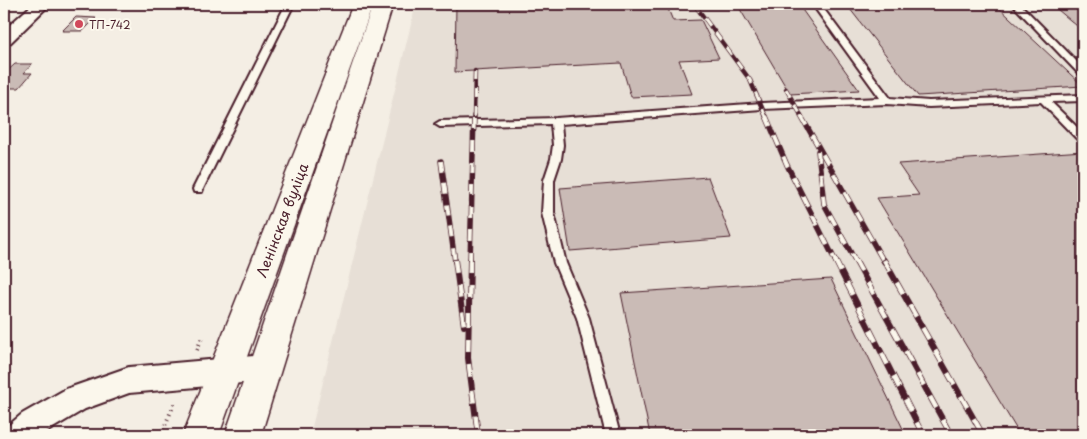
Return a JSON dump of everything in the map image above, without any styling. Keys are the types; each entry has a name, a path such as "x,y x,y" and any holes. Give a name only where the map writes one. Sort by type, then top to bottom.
{"main road":[{"name":"Ленінская вуліца","path":"201,435 363,4"},
{"name":"Ленінская вуліца","path":"243,435 383,4"}],"street":[{"path":"4,39 42,4"},
{"path":"20,435 32,424 76,399 129,380 265,368"}],"lane":[{"path":"198,190 290,4"},
{"path":"816,4 886,102"},
{"path":"1016,4 1083,73"},
{"path":"440,124 556,121 770,106 886,102 929,104 1083,98"},
{"path":"1043,99 1083,139"},
{"path":"556,121 558,145 556,159 549,180 548,213 560,263 583,318 613,435"}],"shaded area":[{"path":"416,4 1083,4 1083,435 310,435"}],"building":[{"path":"456,4 666,4 673,21 701,20 719,58 679,60 692,94 631,97 621,63 455,72"},
{"path":"737,4 798,4 859,90 790,94"},
{"path":"846,4 995,4 1083,86 918,96"},
{"path":"1051,4 1083,4 1083,31"},
{"name":"ТП-742","path":"76,17 96,18 83,31 62,31"},
{"path":"15,64 32,64 24,73 32,73 19,88 4,88 4,74"},
{"path":"1083,151 1083,435 1020,435 877,198 919,195 898,164"},
{"path":"708,177 731,238 570,251 560,188"},
{"path":"831,279 906,435 650,435 621,293"}],"railway":[{"path":"694,4 750,80 766,117"},
{"path":"474,117 475,71"},
{"path":"786,89 802,117"},
{"path":"470,262 474,116"},
{"path":"766,116 787,165 836,262"},
{"path":"801,116 884,262"},
{"path":"818,151 824,204 856,262"},
{"path":"441,161 455,262"},
{"path":"455,260 464,326"},
{"path":"470,260 468,358 478,435"},
{"path":"835,260 923,435"},
{"path":"855,260 951,435"},
{"path":"884,260 983,435"}],"place":[{"name":"ТП-742","path":"79,24"}]}
